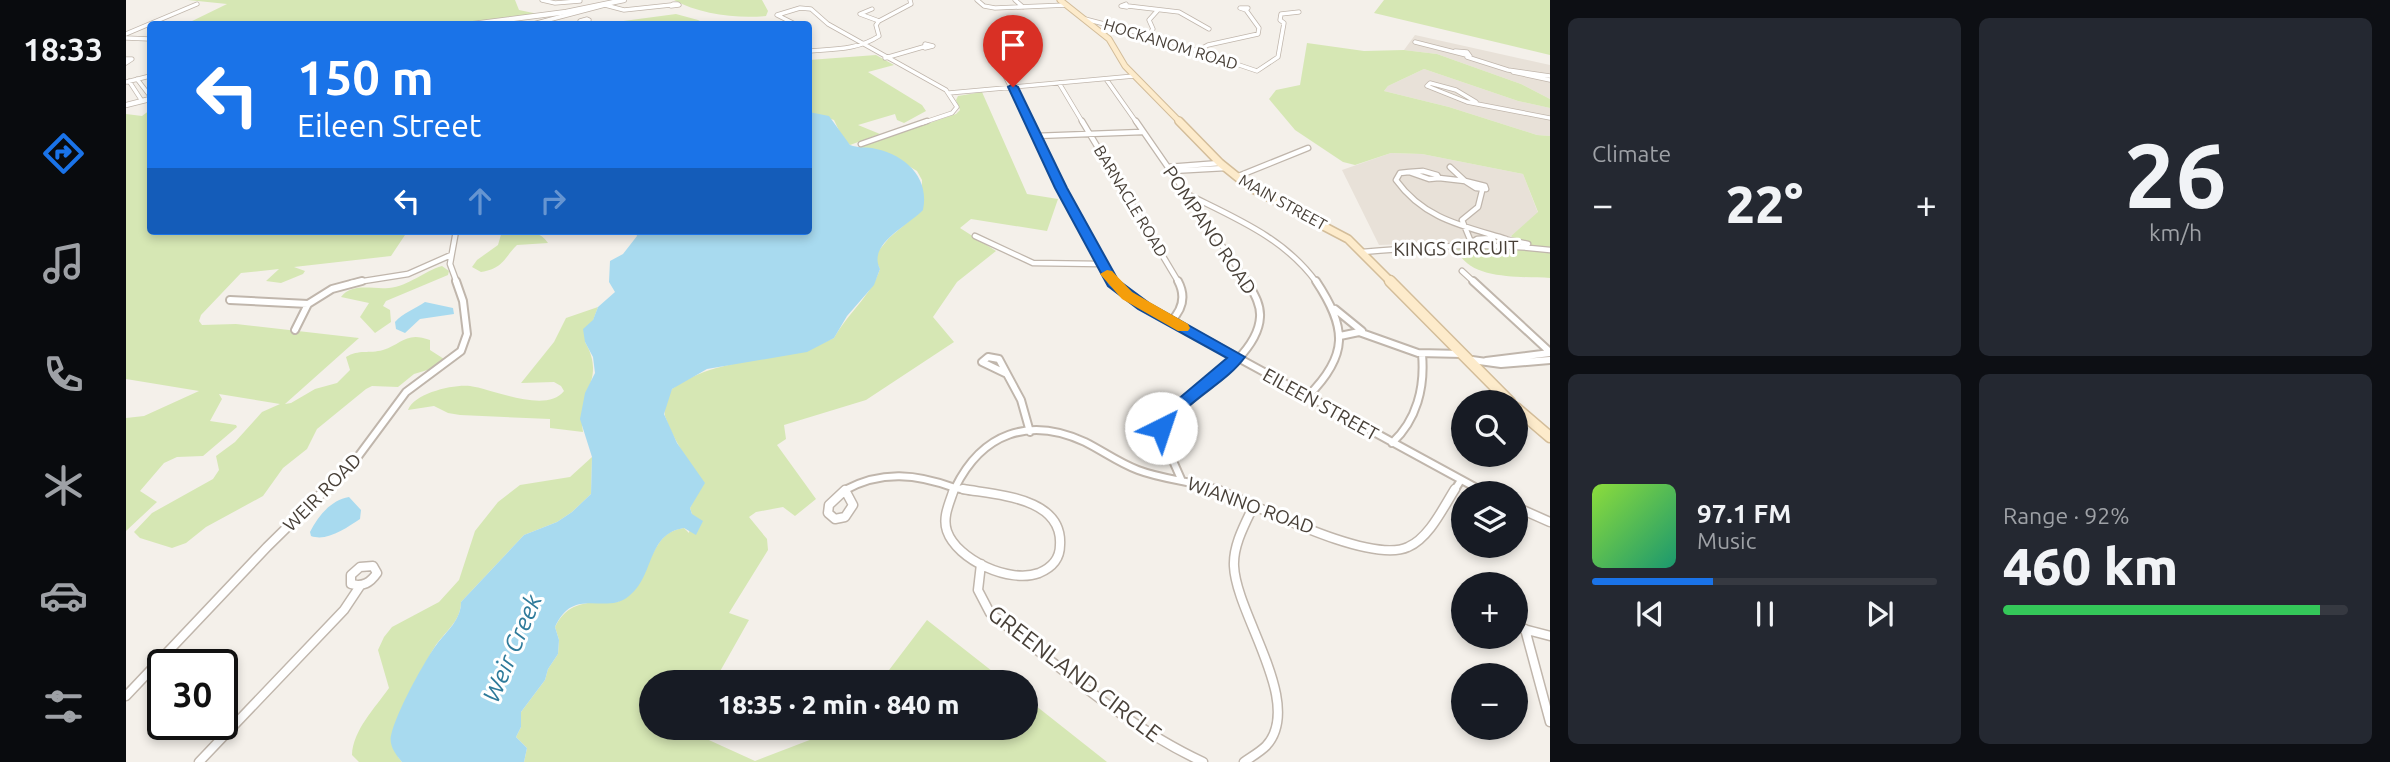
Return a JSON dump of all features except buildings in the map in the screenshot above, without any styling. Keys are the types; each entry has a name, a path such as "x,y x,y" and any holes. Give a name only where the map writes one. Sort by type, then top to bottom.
{"main road":[{"name":"MAIN STREET","path":"1064,3 1109,39 1134,76 1222,165 1236,177 1337,232 1363,252 1498,390"},
{"path":"1528,418 1550,437"}],"street":[{"path":"542,0 552,3 580,1 582,9"},
{"path":"545,21 624,0"},
{"path":"812,50 864,43 878,36 876,25 879,21 905,9 911,4 910,0"},
{"path":"977,0 988,8 1023,8 1064,3"},
{"path":"1016,0 1023,8"},
{"path":"159,21 197,4"},
{"path":"495,21 605,5 621,10 671,5"},
{"path":"1128,6 1181,13 1209,29"},
{"path":"788,21 777,16 795,9 811,9 831,26 949,93 957,107 953,112 861,144"},
{"path":"872,9 860,14 879,21"},
{"path":"1148,35 1153,29 1149,20 1158,10"},
{"path":"1197,51 1213,44 1258,34 1259,28 1246,10"},
{"name":"HOCKANOM ROAD","path":"1085,19 1148,35 1257,71 1278,57 1284,23 1280,20 1281,15 1299,12"},
{"path":"576,13 583,19"},
{"path":"126,36 147,27"},
{"path":"126,36 147,39"},
{"path":"1415,42 1455,51 1508,70 1550,81"},
{"path":"885,58 923,47"},
{"name":"EILEEN STREET","path":"1002,70 1013,87 1100,264 1118,288 1171,321 1461,480"},
{"path":"1508,70 1550,81"},
{"path":"949,93 1134,76"},
{"path":"142,101 127,82 147,77"},
{"path":"138,79 147,93"},
{"name":"POMPANO ROAD","path":"1105,79 1245,278 1257,300 1260,317 1252,343 1161,424 1162,436 1181,479"},
{"name":"BARNACLE ROAD","path":"1059,83 1183,291 1180,309 1171,321"},
{"path":"1476,102 1447,86 1430,83 1427,86 1438,93 1476,102 1550,118"},
{"path":"126,105 147,99"},
{"path":"1035,136 1142,132"},
{"path":"1236,177 1308,148"},
{"path":"1169,169 1222,165"},
{"path":"1450,167 1467,182"},
{"path":"1506,239 1484,238 1469,243 1465,228 1462,220 1478,207 1482,191 1486,187 1482,184 1439,178 1427,172 1409,172 1397,176 1400,187 1435,216 1465,228 1550,249"},
{"path":"1186,193 1283,245 1303,264 1334,308 1365,332 1422,354 1462,354 1481,363 1550,360"},
{"name":"WEIR ROAD","path":"126,696 267,547 354,462 406,392 461,351 467,334 463,301 453,277 451,255 455,235"},
{"path":"975,236 1033,263 1100,264"},
{"name":"KINGS CIRCUIT","path":"1363,252 1469,243 1550,249"},
{"path":"230,300 308,304 344,284 403,276 451,255"},
{"path":"1462,271 1550,352"},
{"path":"295,330 308,304"},
{"path":"1308,396 1331,375 1339,350 1340,336 1334,308"},
{"path":"1340,336 1348,332 1365,332"},
{"path":"1481,363 1550,352"},
{"path":"1392,443 1405,427 1419,398 1424,363 1422,354"},
{"path":"1007,374 1021,400 1030,432"},
{"name":"WIANNO ROAD","path":"845,490 872,477 900,474 926,478 955,488 1034,505 1049,516 1060,530 1062,537 1058,556 1053,564 1039,574 1018,576 981,564 949,535 945,518 955,488 963,469 979,448 1004,436 1030,432 1054,433 1080,440 1141,472 1203,484 1363,547 1392,551 1414,545 1461,480"},
{"path":"1244,762 1257,754 1265,744 1275,724 1278,706 1274,680 1249,625 1234,565 1239,538 1254,505"},
{"path":"1528,512 1550,522"},
{"name":"GREENLAND CIRCLE","path":"981,564 975,585 980,599 990,613 1133,722 1179,751 1203,762"},
{"path":"199,762 344,610 360,586"},
{"path":"1528,630 1550,636"},
{"path":"1527,649 1550,722"}],"shaded area":[{"path":"1415,35 1550,65 1550,99 1521,84 1437,54 1404,50"},
{"path":"1424,69 1518,101 1550,108 1550,136 1537,135 1449,107 1384,91 1388,86"},
{"path":"1391,153 1422,154 1523,174 1538,213 1511,236 1479,237 1460,242 1379,245 1342,170"}],"green space":[{"path":"188,0 515,0 519,10 538,14 488,21 192,21 227,4"},
{"path":"674,0 762,0 768,11 766,16 731,16 695,9"},
{"path":"1384,0 1550,0 1550,55 1374,13"},
{"path":"676,14 700,21 624,21"},
{"path":"1307,43 1364,51 1404,50 1437,54 1521,84 1550,99 1550,108 1518,101 1424,69 1388,86 1384,91 1449,107 1537,135 1550,136 1550,278 1484,272 1472,267 1457,249 1520,247 1511,236 1538,212 1523,174 1422,154 1391,153 1355,165 1343,162 1295,130 1269,99 1276,90 1300,85"},
{"path":"876,55 894,65 868,72 922,105 926,111 904,123 897,120 895,114 858,125 880,134 850,145 842,137 834,120 812,113 812,60"},
{"path":"982,92 1027,194 1058,199 1047,231 971,219 960,228 996,251 957,282 933,317 954,342 866,400 784,425 786,439 777,445 816,499 795,516 783,507 756,512 749,517 767,539 768,550 729,613 749,620 721,670 639,670 639,740 709,740 755,761 810,740 1038,740 1038,707 1107,762 524,762 527,748 516,737 521,727 521,712 545,680 548,669 558,654 559,640 555,627 560,618 581,604 618,602 666,535 684,528 689,533 692,514 690,508 700,487 665,416 665,405 672,389 710,370 794,352 834,338 876,279 880,269 875,259 876,254 889,238 922,210 922,180 917,171 902,162 857,148 956,114 960,110 956,100 958,96"},
{"path":"147,112 147,235 405,235 391,256 294,267 305,271 281,283 266,281 279,269 241,273 201,315 199,321 202,325 236,324 359,338 285,404 315,389 337,383 350,370 346,357 355,353 383,350 415,337 430,340 430,350 444,359 444,365 414,374 398,387 372,386 366,389 317,429 307,449 283,468 263,496 206,527 186,543 172,548 140,538 134,532 152,513 213,479 219,470 216,456 235,442 262,412 280,404 219,394 222,399 210,421 237,427 203,456 177,457 164,463 140,491 157,502 126,531 126,418 144,416 199,391 126,379 126,114 142,116"},
{"path":"501,235 539,235 548,243 517,245 502,262 489,270 481,272 472,267 477,260 498,245"},
{"path":"442,266 449,271 448,275 386,301 383,306 390,310 391,322 375,333 360,317 369,303 341,297 357,288 396,287"},
{"path":"598,307 585,342 593,367 583,407 583,432 550,428 550,419 460,415 434,406 408,410 426,394 463,386 532,400 556,398 564,391 554,382 521,383 554,342 566,318"},
{"path":"592,457 591,494 557,522 524,535 461,602 455,621 434,648 421,673 398,757 402,762 359,762 352,755 356,737 389,688 378,650 384,637 392,627 439,602 459,580 475,531 498,502 520,485 570,477"},
{"path":"927,620 991,670 889,670"}],"water":[{"name":"Weir Creek","path":"812,113 829,116 850,145 884,151 904,161 918,177 924,198 923,210 891,236 879,251 880,269 874,285 847,316 834,338 807,352 707,369 672,389 664,414 677,443 705,483 690,508 692,514 703,521 696,535 684,528 663,538 643,578 629,596 610,603 580,604 563,614 555,627 559,640 558,654 548,669 545,680 521,712 521,727 516,737 527,748 524,762 402,762 391,743 395,723 425,663 456,620 461,602 524,535 557,522 591,494 592,457 580,419 585,393 595,373 593,357 585,342 583,329 593,320 598,307 615,292 609,282 610,261 623,254 637,236 812,235"},
{"path":"425,302 453,308 454,314 420,319 405,333 396,329 395,322 398,319"},
{"path":"349,497 361,510 360,519 330,536 311,536 310,532 321,515 336,501"}],"slow traffic":[{"path":"1107,274 1127,295 1183,328"}],"route":[{"path":"1013,87 1061,188 1100,264 1113,283 1143,306 1237,357 1178,407 1161,424 1161,428"}]}
